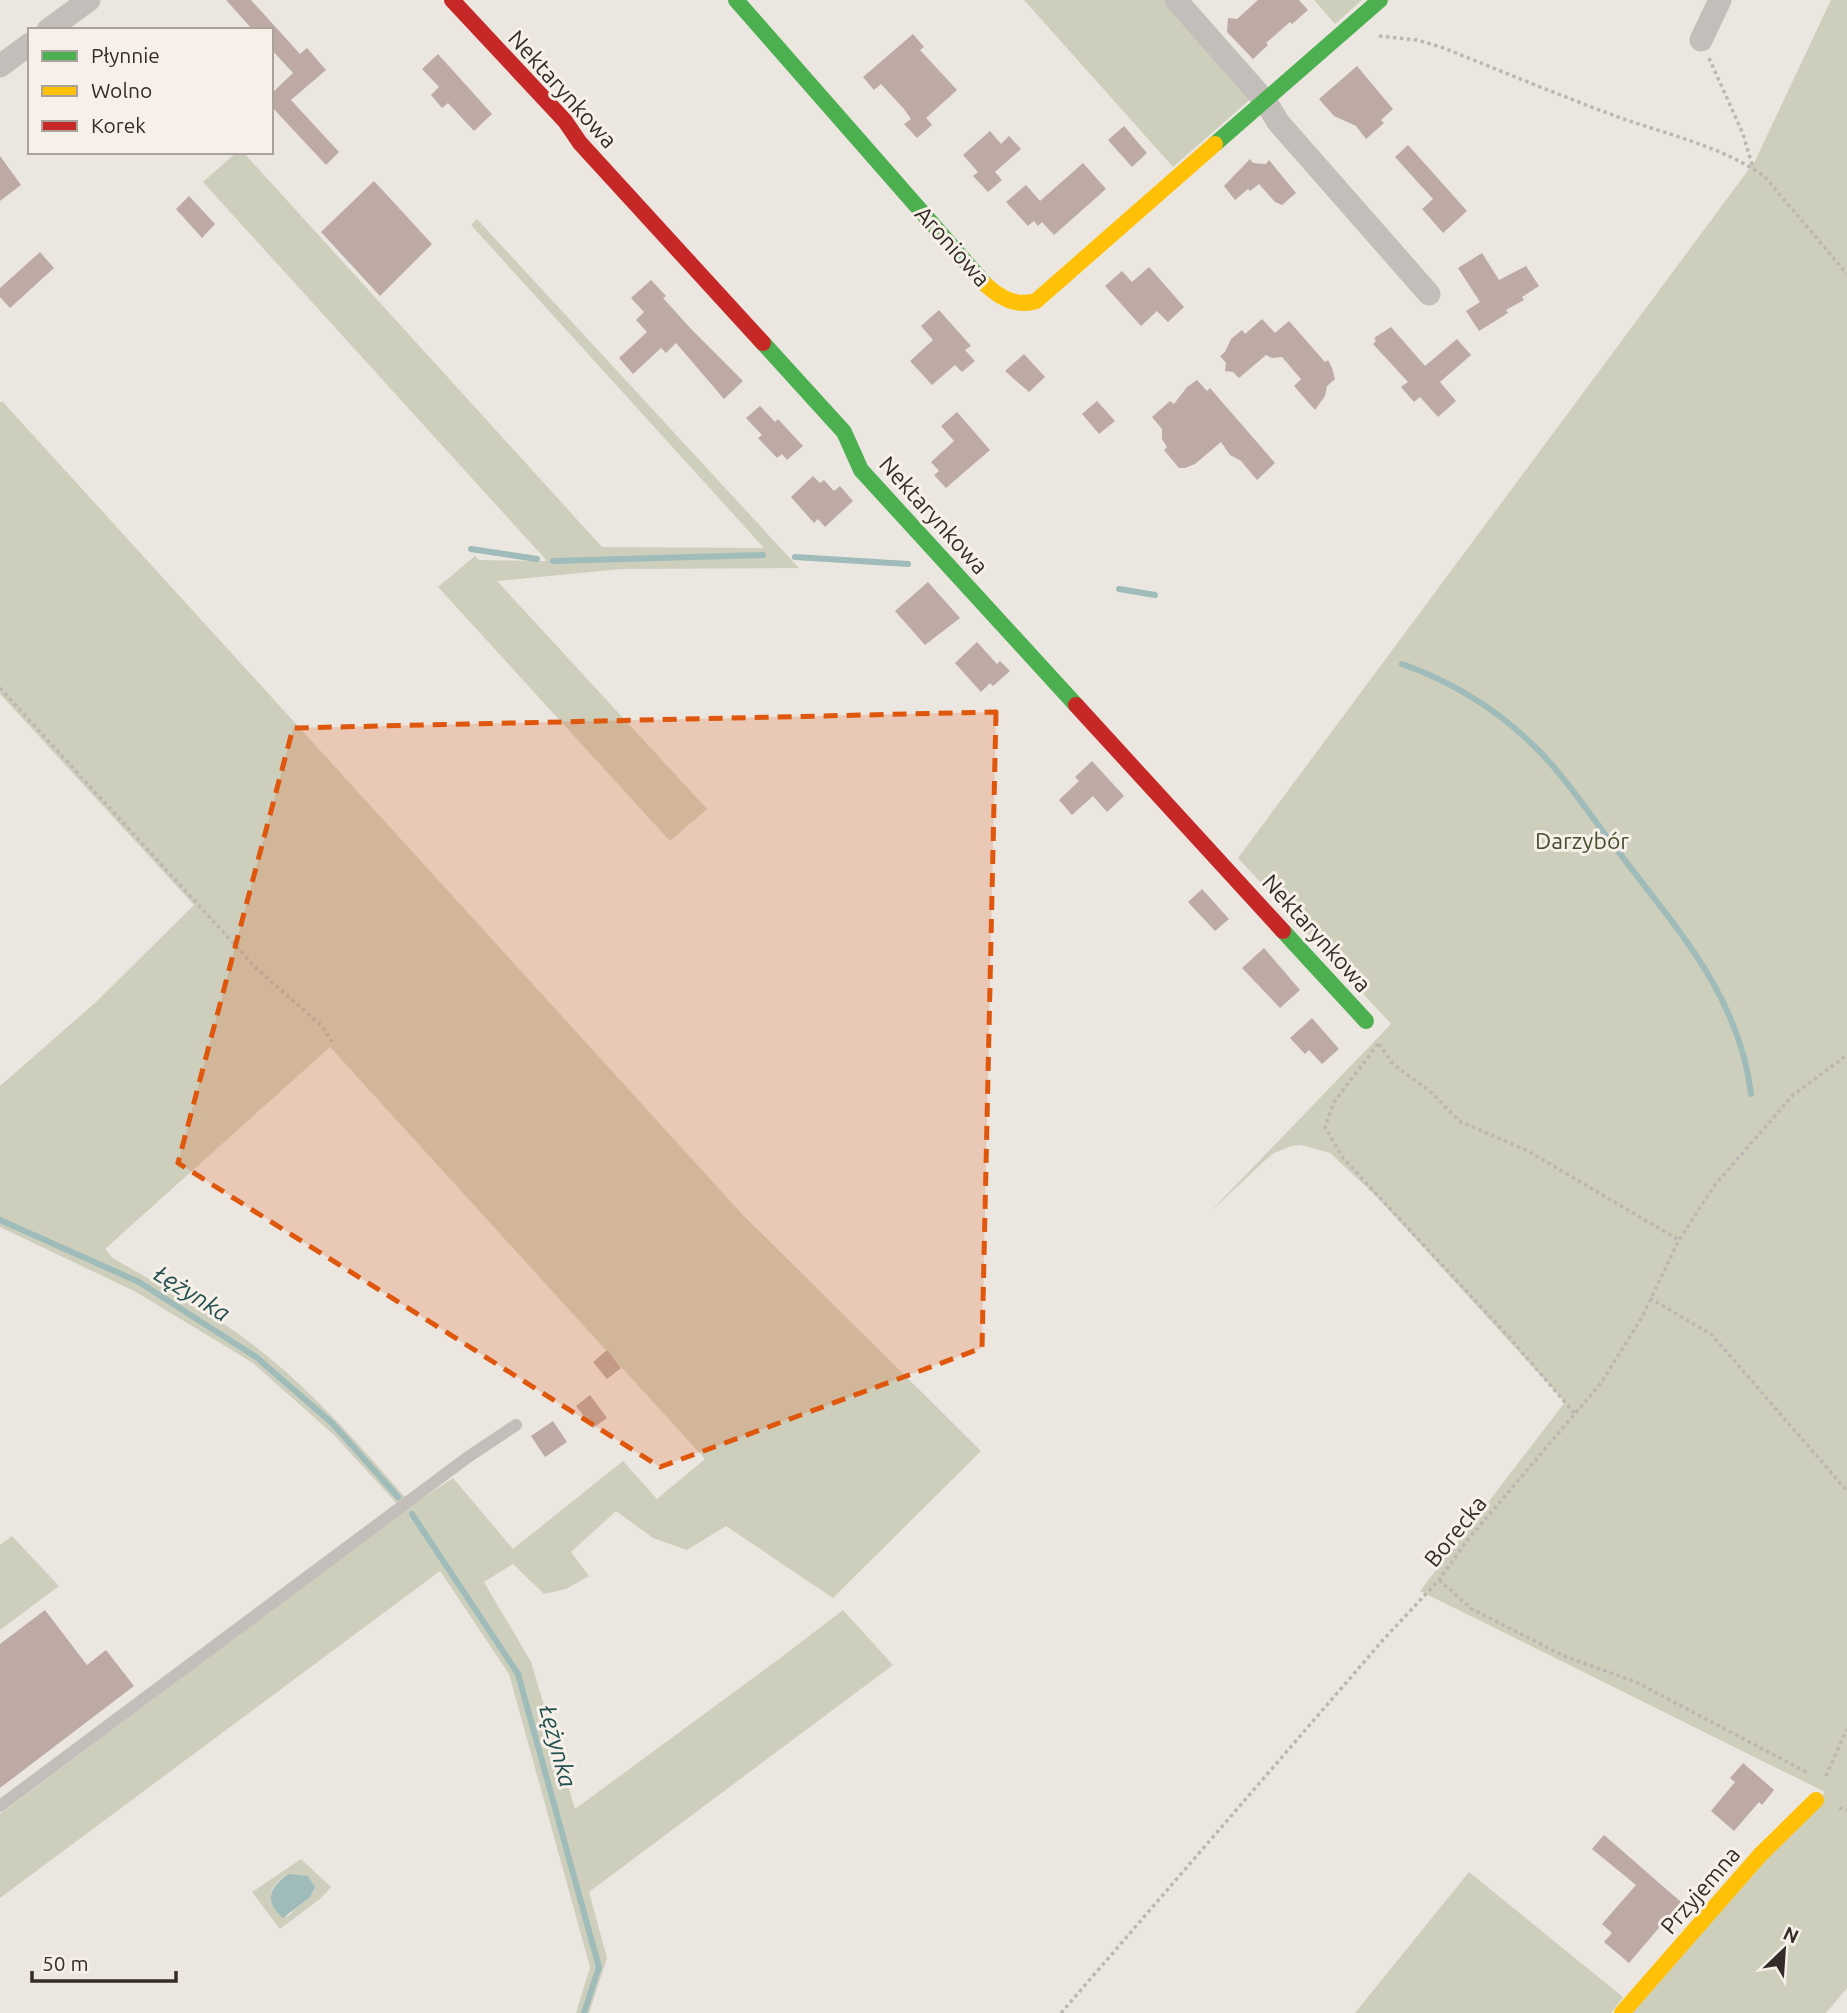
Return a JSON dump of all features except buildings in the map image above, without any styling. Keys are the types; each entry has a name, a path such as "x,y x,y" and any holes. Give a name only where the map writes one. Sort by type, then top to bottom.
{"street":[{"path":"51,28 89,0"},
{"name":"Nektarynkowa","path":"452,0 565,121 580,143 844,432 861,470 1366,1021"},
{"name":"Aroniowa","path":"736,0 987,286 999,296 1021,305 1036,302 1380,0"},
{"path":"1176,0 1266,102 1278,122 1429,294"},
{"path":"1701,40 1720,0"},
{"path":"0,66 28,45"},
{"name":"Przyjemna","path":"1622,2013 1760,1855 1816,1800"}],"lane":[{"path":"0,1806 468,1457 516,1425"}],"path":[{"path":"1352,25 1361,32 1387,38 1417,40 1441,47 1611,114 1725,155 1753,169 1765,177 1847,274"},
{"path":"1701,40 1743,134 1753,169"},
{"path":"0,688 257,969 323,1027 332,1042"},
{"path":"1366,1021 1393,1064 1432,1093 1460,1121 1528,1151 1679,1240"},
{"path":"1378,1044 1334,1102 1325,1127 1343,1158 1510,1338 1575,1414"},
{"name":"Borecka","path":"1061,2013 1383,1640 1439,1580 1466,1542 1601,1383 1642,1317 1679,1240 1714,1186 1793,1095 1847,1055"},
{"path":"1650,1298 1712,1335 1847,1491"},
{"path":"1439,1580 1457,1598 1484,1615 1564,1656 1636,1682 1812,1775"},
{"path":"1847,1729 1816,1800 1847,1810"}],"highlighted area":[{"path":"996,712 982,1348 660,1467 178,1163 293,728"}],"green space":[{"path":"1024,0 1168,0 1254,96 1173,167"},
{"path":"1314,0 1362,0 1335,24"},
{"name":"Darzybór","path":"1831,0 1847,0 1847,1988 1826,2013 1632,2013 1825,1792 1420,1591 1565,1402 1377,1197 1330,1153 1301,1145 1272,1154 1209,1213 1391,1024 1238,858 1755,161"},
{"path":"235,154 245,154 602,547 764,548 471,225 477,219 799,568 622,569 497,581 707,809 670,841 438,587 475,556 479,560 547,561 203,182"},
{"path":"2,401 742,1214 981,1451 833,1598 726,1526 687,1550 653,1538 616,1511 571,1552 589,1576 566,1589 544,1594 513,1564 484,1582 531,1662 575,1809 843,1610 893,1665 589,1892 607,1958 589,2013 576,2013 590,1967 509,1674 440,1571 0,1898 0,1814 402,1512 453,1478 513,1549 623,1461 657,1499 705,1459 330,1047 105,1249 113,1258 231,1329 286,1372 340,1424 406,1498 398,1505 334,1435 253,1363 136,1292 0,1227 0,1086 96,1002 194,905 0,694"},
{"path":"12,1536 59,1586 0,1630 0,1545"},
{"path":"301,1859 331,1887 320,1899 280,1929 252,1892","holes":["287,1874 297,1877 314,1891 287,1917 271,1898 271,1894 276,1884"]},
{"path":"1469,1872 1623,1997 1611,2013 1355,2013"}],"water":[{"path":"288,1874 308,1876 315,1887 310,1897 283,1918 273,1906 271,1895 277,1884"}],"waterway":[{"path":"471,549 537,559"},
{"path":"553,561 763,555"},
{"path":"795,557 908,564"},
{"path":"1119,589 1155,595"},
{"path":"1402,664 1454,687 1487,707 1532,744 1565,781 1680,933 1718,992 1733,1024 1744,1058 1751,1094"},
{"name":"Łężynka","path":"0,1220 139,1282 256,1357 332,1423 398,1497"},
{"name":"Łężynka","path":"412,1514 518,1674 599,1967 584,2013"}],"traffic: fast":[{"path":"736,0 985,284"},
{"path":"1215,144 1380,0"},
{"path":"763,343 844,432 861,470 1076,705"},
{"path":"1283,931 1366,1021"}],"traffic: slow":[{"path":"985,284 1009,300 1022,303 1036,301 1215,144"},
{"path":"1622,2013 1760,1855 1816,1800"}],"traffic: jam":[{"path":"452,0 565,121 580,143 763,343"},
{"path":"1076,705 1283,931"}]}
